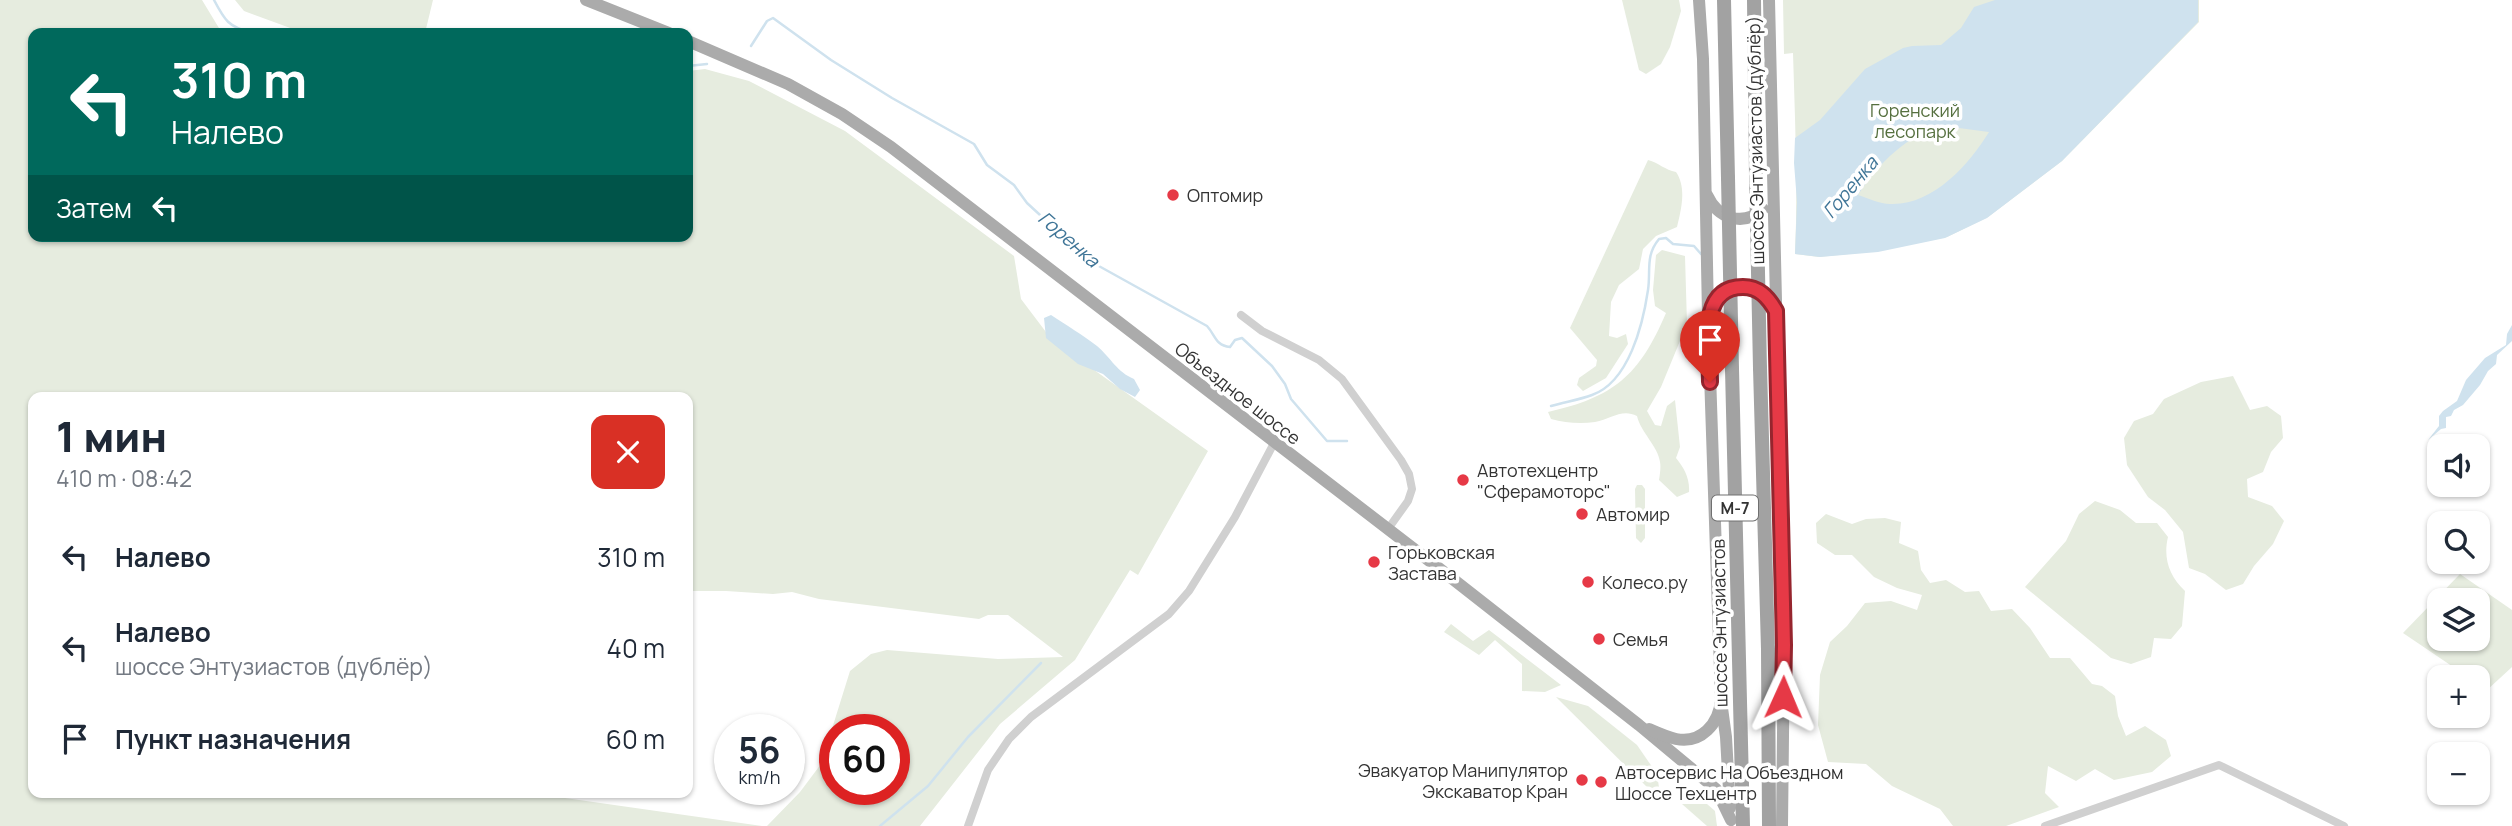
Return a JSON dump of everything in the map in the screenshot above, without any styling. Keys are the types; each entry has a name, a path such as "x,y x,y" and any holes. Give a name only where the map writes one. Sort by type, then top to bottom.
{"highway":[{"name":"шоссе Энтузиастов","path":"1724,0 1732,369 1735,824"},
{"name":"М-7","path":"1754,0 1760,368 1769,649 1769,826"}],"main road":[{"path":"586,0 656,28"},
{"path":"1699,0 1703,58 1716,603 1721,701 1735,824"},
{"name":"шоссе Энтузиастов (дублёр)","path":"1769,0 1784,645 1782,826"},
{"name":"Объездное шоссе","path":"693,43 807,94 891,147 1639,725 1716,789 1735,824"},
{"path":"1705,192 1718,212 1740,219 1761,211 1769,202 1773,190"},
{"path":"1708,315 1720,295 1741,286 1763,293 1776,311"},
{"path":"1639,725 1672,738 1693,738 1706,732 1716,721 1721,701"}],"street":[{"path":"1241,315 1262,331 1318,360 1342,379 1401,460 1409,474 1412,489 1408,501 1388,529"},
{"path":"968,826 988,770 1009,739 1031,717 1169,614 1189,591 1230,526 1274,443"},
{"path":"2045,826 2218,765 2344,826"}],"green space":[{"path":"0,0 202,0 219,28 28,28 28,242 693,242 693,70 705,69 749,81 845,131 1014,256 1021,299 1052,340 1208,451 1138,575 1130,570 1075,660 1000,724 920,826 767,826 787,805 805,805 805,785 819,767 819,805 910,805 910,714 837,714 850,671 871,654 887,650 998,659 1063,657 1008,615 988,615 979,619 819,599 792,592 773,594 693,591 693,392 28,392 28,798 565,798 762,826 0,826"},
{"path":"235,0 433,0 426,28 290,28 244,11"},
{"path":"1622,0 1679,0 1681,11 1670,47 1661,64 1646,74 1639,70"},
{"name":"Горенский лесопарк","path":"1783,0 2199,0 2199,22 2062,161 1988,217 1947,237 1879,251 1819,257 1795,254 1793,53 1784,54"},
{"path":"1648,160 1676,172 1679,178 1682,199 1677,227 1656,236 1643,249 1639,269 1619,285 1611,302 1609,336 1617,338 1626,334 1628,344 1606,378 1583,391 1577,385 1579,378 1596,366 1597,360 1570,328"},
{"path":"1662,250 1685,256 1687,324 1661,387 1647,411 1655,425 1661,426 1667,406 1675,400 1680,447 1676,458 1689,482 1689,492 1677,497 1659,480 1659,456 1637,416 1626,413 1595,422 1573,423 1551,419 1548,412 1607,391 1634,368 1645,353 1666,313 1655,306 1653,290 1656,255"},
{"path":"2233,376 2250,410 2267,406 2281,416 2283,438 2271,452 2263,472 2247,479 2248,497 2272,506 2284,521 2273,544 2243,584 2226,590 2205,574 2189,568 2183,532 2165,510 2148,497 2127,465 2124,438 2134,421 2153,414 2164,399 2201,382"},
{"path":"1637,485 1642,485 1645,489 1645,538 1641,543 1636,538"},
{"path":"2095,501 2120,510 2136,523 2157,523 2168,537 2166,552 2171,573 2185,591 2182,626 2171,639 2154,638 2151,657 2131,664 2111,658 2025,587 2066,541 2079,514"},
{"path":"1826,514 1852,524 1866,519 1885,518 1901,522 1899,543 1918,551 1921,570 1930,583 1946,580 1965,592 1979,591 1991,611 2012,609 2030,628 2050,658 2070,658 2092,684 2102,686 2115,696 2118,716 2126,736 2145,726 2166,740 2171,756 2152,772 2114,780 2095,769 2076,781 2048,766 2045,793 2059,807 2006,826 1953,826 1940,809 1892,786 1866,764 1828,762 1818,725 1820,675 1830,642 1865,603 1891,601 1917,610 1922,595 1897,588 1874,577 1852,555 1835,555 1817,543 1816,523"},
{"path":"2460,574 2480,588 2446,588"},
{"path":"2490,595 2512,610 2512,667 2490,687 2490,665 2450,665 2430,651 2490,651"},
{"path":"2427,608 2427,649 2403,633"},
{"path":"1451,624 1473,641 1489,630 1561,685 1545,692 1522,691 1522,664 1495,640 1479,655 1444,632"},
{"path":"1556,697 1588,706 1637,745 1657,774 1660,794 1649,789"},
{"path":"1682,804 1707,804 1715,811 1717,826 1707,826"}],"water":[{"name":"Горенский лесопарк","path":"1995,0 2198,0 2198,22 2062,161 1987,218 1945,238 1878,252 1820,257 1795,254 1795,138 1820,120 1865,69 1903,48 1941,45 1961,28 1974,7","holes":["1944,126 1989,132 1960,170 1935,191 1905,203 1890,204 1858,195 1884,161 1917,136"]},
{"path":"1051,315 1097,346 1119,369 1134,379 1140,390 1135,397 1120,389 1103,374 1078,364 1046,338 1044,318"},
{"path":"2512,325 2512,341 2497,355 2496,364 2463,405 2446,417 2446,428 2433,434 2439,426 2439,416 2457,401 2466,380 2485,358 2506,345 2507,334"}],"waterway":[{"name":"Горенка","path":"214,0 228,22 237,28"},
{"name":"Горенка","path":"751,46 767,21 773,18 831,60 974,144 987,165 1014,185 1027,203 1052,226 1075,240 1088,260 1207,326 1221,344 1230,347 1235,340 1242,338 1272,366 1285,384 1291,399 1327,441 1347,441"},
{"name":"Горенка","path":"693,65 707,64"},
{"name":"Горенка","path":"1551,406 1587,397 1605,388 1625,365 1638,335 1648,290 1650,257 1659,239 1666,238 1673,244 1694,246 1701,254"},
{"path":"880,826 928,786 968,737 1041,663"}],"place":[{"name":"Оптомир","path":"1173,195"},
{"name":"Автотехцентр \"Сферамоторс\"","path":"1463,480"},
{"name":"Автомир","path":"1582,514"},
{"name":"Горьковская Застава","path":"1374,562"},
{"name":"Колесо.ру","path":"1588,582"},
{"name":"Семья","path":"1599,639"},
{"name":"Эвакуатор Манипулятор Экскаватор Кран","path":"1582,780"},
{"name":"Автосервис На Объездном Шоссе Техцентр","path":"1601,782"}],"route":[{"path":"1710,382 1708,315 1713,304 1725,292 1735,287 1758,290 1767,297 1776,311 1783,697"}]}
